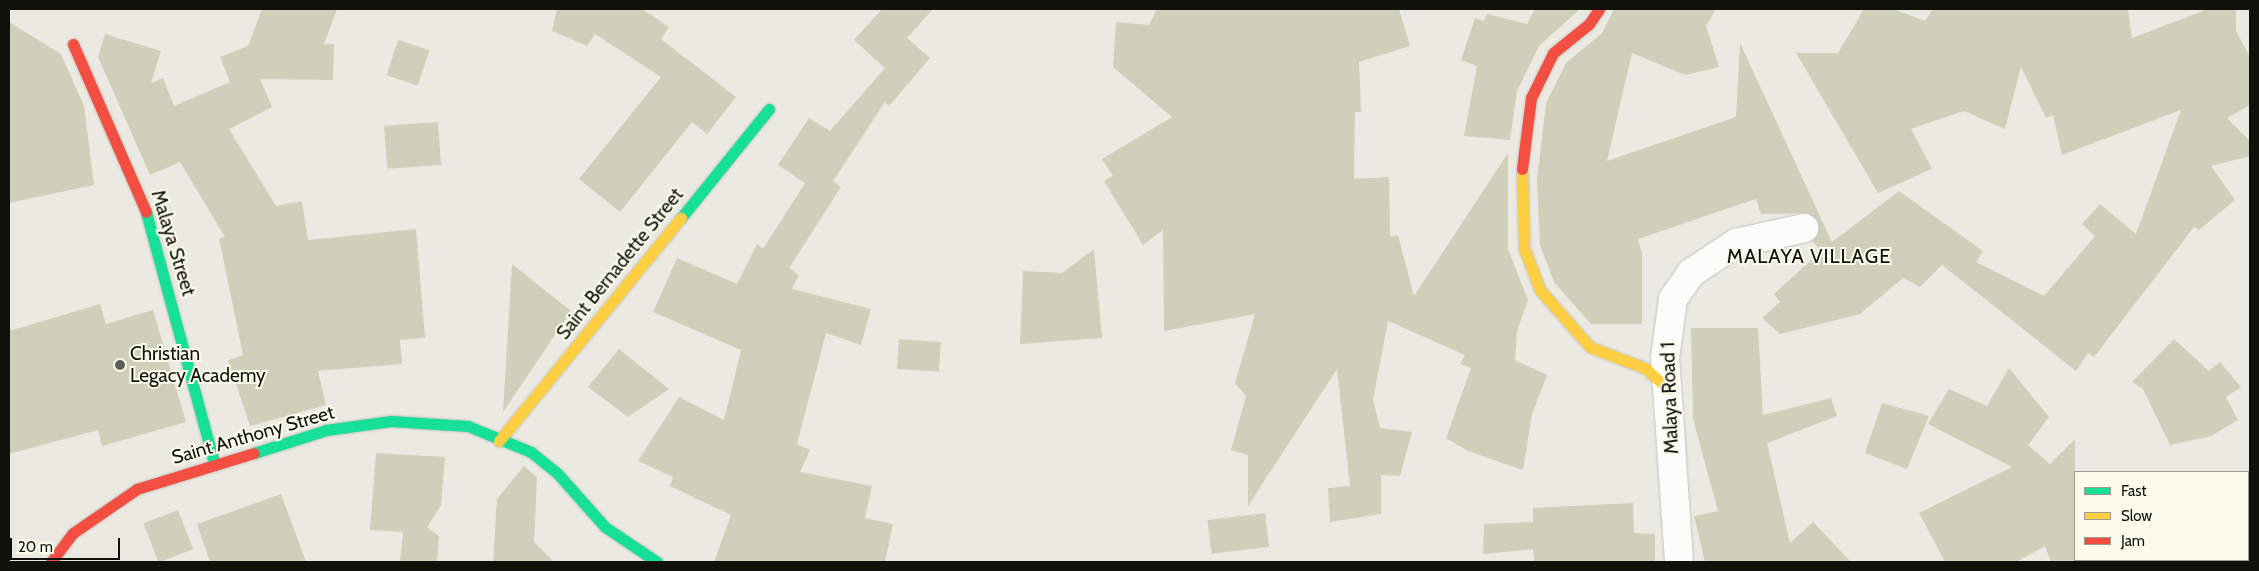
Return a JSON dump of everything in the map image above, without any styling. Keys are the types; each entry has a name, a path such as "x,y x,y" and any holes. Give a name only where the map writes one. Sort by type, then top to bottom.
{"street":[{"path":"1599,9 1589,24 1553,53 1531,98 1521,179 1524,248 1540,290 1590,346 1645,368 1668,389"},
{"name":"Malaya Street","path":"74,44 131,169 161,254 214,462"},
{"name":"Saint Bernadette Street","path":"499,441 769,109"},
{"name":"Malaya Road 1","path":"1678,562 1665,358 1673,299 1691,273 1736,243 1804,228"},
{"name":"Saint Anthony Street","path":"50,562 73,533 136,488 214,462 326,430 391,421 468,426 499,441 531,452 571,488 605,527 657,562"}],"building":[{"path":"262,9 337,9 324,44 334,44 333,80 260,79 272,107 229,129 276,206 302,201 308,240 416,229 425,338 400,340 402,364 318,371 326,405 250,426 228,360 243,355 219,238 225,237 180,162 150,175 98,57 105,34 161,51 151,83 163,78 174,106 230,82 220,57 248,46"},
{"path":"557,9 642,9 669,27 661,39 736,97 707,134 692,122 620,212 579,179 661,77 595,34 587,46 552,31"},
{"path":"882,9 933,9 907,38 930,58 889,106 885,102 833,181 841,187 789,268 799,275 792,289 871,309 861,345 826,333 797,444 810,450 800,472 872,486 865,518 893,524 885,562 714,562 731,515 670,486 673,477 638,461 679,397 724,420 741,350 653,312 677,258 737,284 757,244 763,249 805,183 778,165 809,118 830,131 885,68 854,40"},
{"path":"1157,9 1399,9 1410,46 1359,62 1361,112 1355,112 1354,179 1389,177 1390,237 1398,235 1414,296 1508,153 1508,249 1528,300 1517,331 1515,360 1547,375 1532,414 1523,470 1468,451 1446,438 1471,368 1460,364 1465,355 1388,321 1373,400 1380,428 1412,432 1400,476 1381,475 1381,514 1330,522 1328,488 1350,486 1337,369 1248,506 1248,455 1231,450 1246,396 1235,383 1255,314 1164,331 1163,230 1143,245 1104,181 1113,176 1102,159 1172,117 1113,67 1116,22 1149,25"},
{"path":"1535,9 1580,9 1539,46 1517,91 1510,140 1464,136 1477,66 1461,60 1475,18 1484,21 1487,14 1527,24"},
{"path":"1614,9 1716,9 1706,26 1719,67 1685,75 1632,53 1607,161 1736,117 1740,43 1832,242 1899,191 1983,251 1976,262 2044,296 2095,236 2082,224 2100,204 2136,234 2181,110 2062,155 2053,115 2046,118 2021,67 2005,129 1964,111 1911,129 1932,169 1878,193 1796,53 1838,53 1864,9 1893,9 1925,21 1933,9 2128,9 2132,38 2208,9 2236,9 2236,31 2250,57 2250,105 2227,118 2250,141 2250,156 2211,166 2235,200 2199,230 2194,227 2094,357 2088,353 2076,371 1942,265 1920,287 1903,278 1860,314 1780,334 1762,318 1780,302 1774,294 1821,251 1812,241 1819,225 1808,213 1761,214 1756,199 1638,239 1642,253 1642,324 1591,324 1554,282 1540,245 1537,180 1546,103 1566,63 1602,33"},
{"path":"9,22 61,54 84,106 94,185 9,203"},
{"path":"398,40 429,50 418,85 387,75"},
{"path":"438,122 441,165 387,169 384,126"},
{"path":"1094,249 1102,338 1020,344 1023,271 1062,273"},
{"path":"512,264 571,311 503,412"},
{"name":"Christian Legacy Academy","path":"100,304 106,324 153,310 186,422 102,446 98,430 9,454 9,331"},
{"path":"1691,328 1758,328 1763,415 1831,398 1837,416 1767,443 1790,543 1813,522 1851,562 1705,562 1694,516 1718,511 1693,419"},
{"path":"899,339 941,342 939,372 897,369"},
{"path":"2174,339 2209,371 2220,362 2241,387 2226,397 2238,420 2211,436 2170,445 2143,389 2132,382"},
{"path":"619,349 669,389 628,417 588,387"},
{"path":"2009,368 2049,417 2028,445 2050,464 2075,439 2074,561 2082,562 2051,562 2045,546 2016,562 1945,562 1919,513 2012,467 1928,424 1949,389 1987,406"},
{"path":"1882,403 1929,416 1907,469 1865,453"},
{"path":"376,453 445,457 441,505 427,527 439,536 437,562 400,562 403,532 370,530"},
{"path":"524,466 537,477 534,542 554,562 493,562 497,499"},
{"path":"281,494 306,562 210,562 197,524"},
{"path":"1633,503 1634,533 1655,534 1655,562 1534,562 1533,549 1483,554 1484,524 1533,522 1533,508"},
{"path":"178,510 193,549 158,562 143,523"},
{"path":"1265,513 1269,547 1212,554 1207,520"}],"traffic: fast":[{"path":"681,218 769,109"},
{"path":"146,212 214,462"},
{"path":"254,453 326,430 391,421 468,426 531,452 558,474 605,527 657,562"}],"traffic: slow":[{"path":"1522,169 1524,248 1540,290 1590,347 1645,368 1668,389"},
{"path":"499,441 681,218"}],"traffic: jam":[{"path":"1522,169 1531,98 1553,53 1589,24 1599,9"},
{"path":"73,44 146,212"},
{"path":"51,562 73,533 137,489 254,453"}],"place":[{"name":"Christian Legacy Academy","path":"120,365"}],"district":[{"name":"MALAYA VILLAGE","path":"1809,256"}]}
